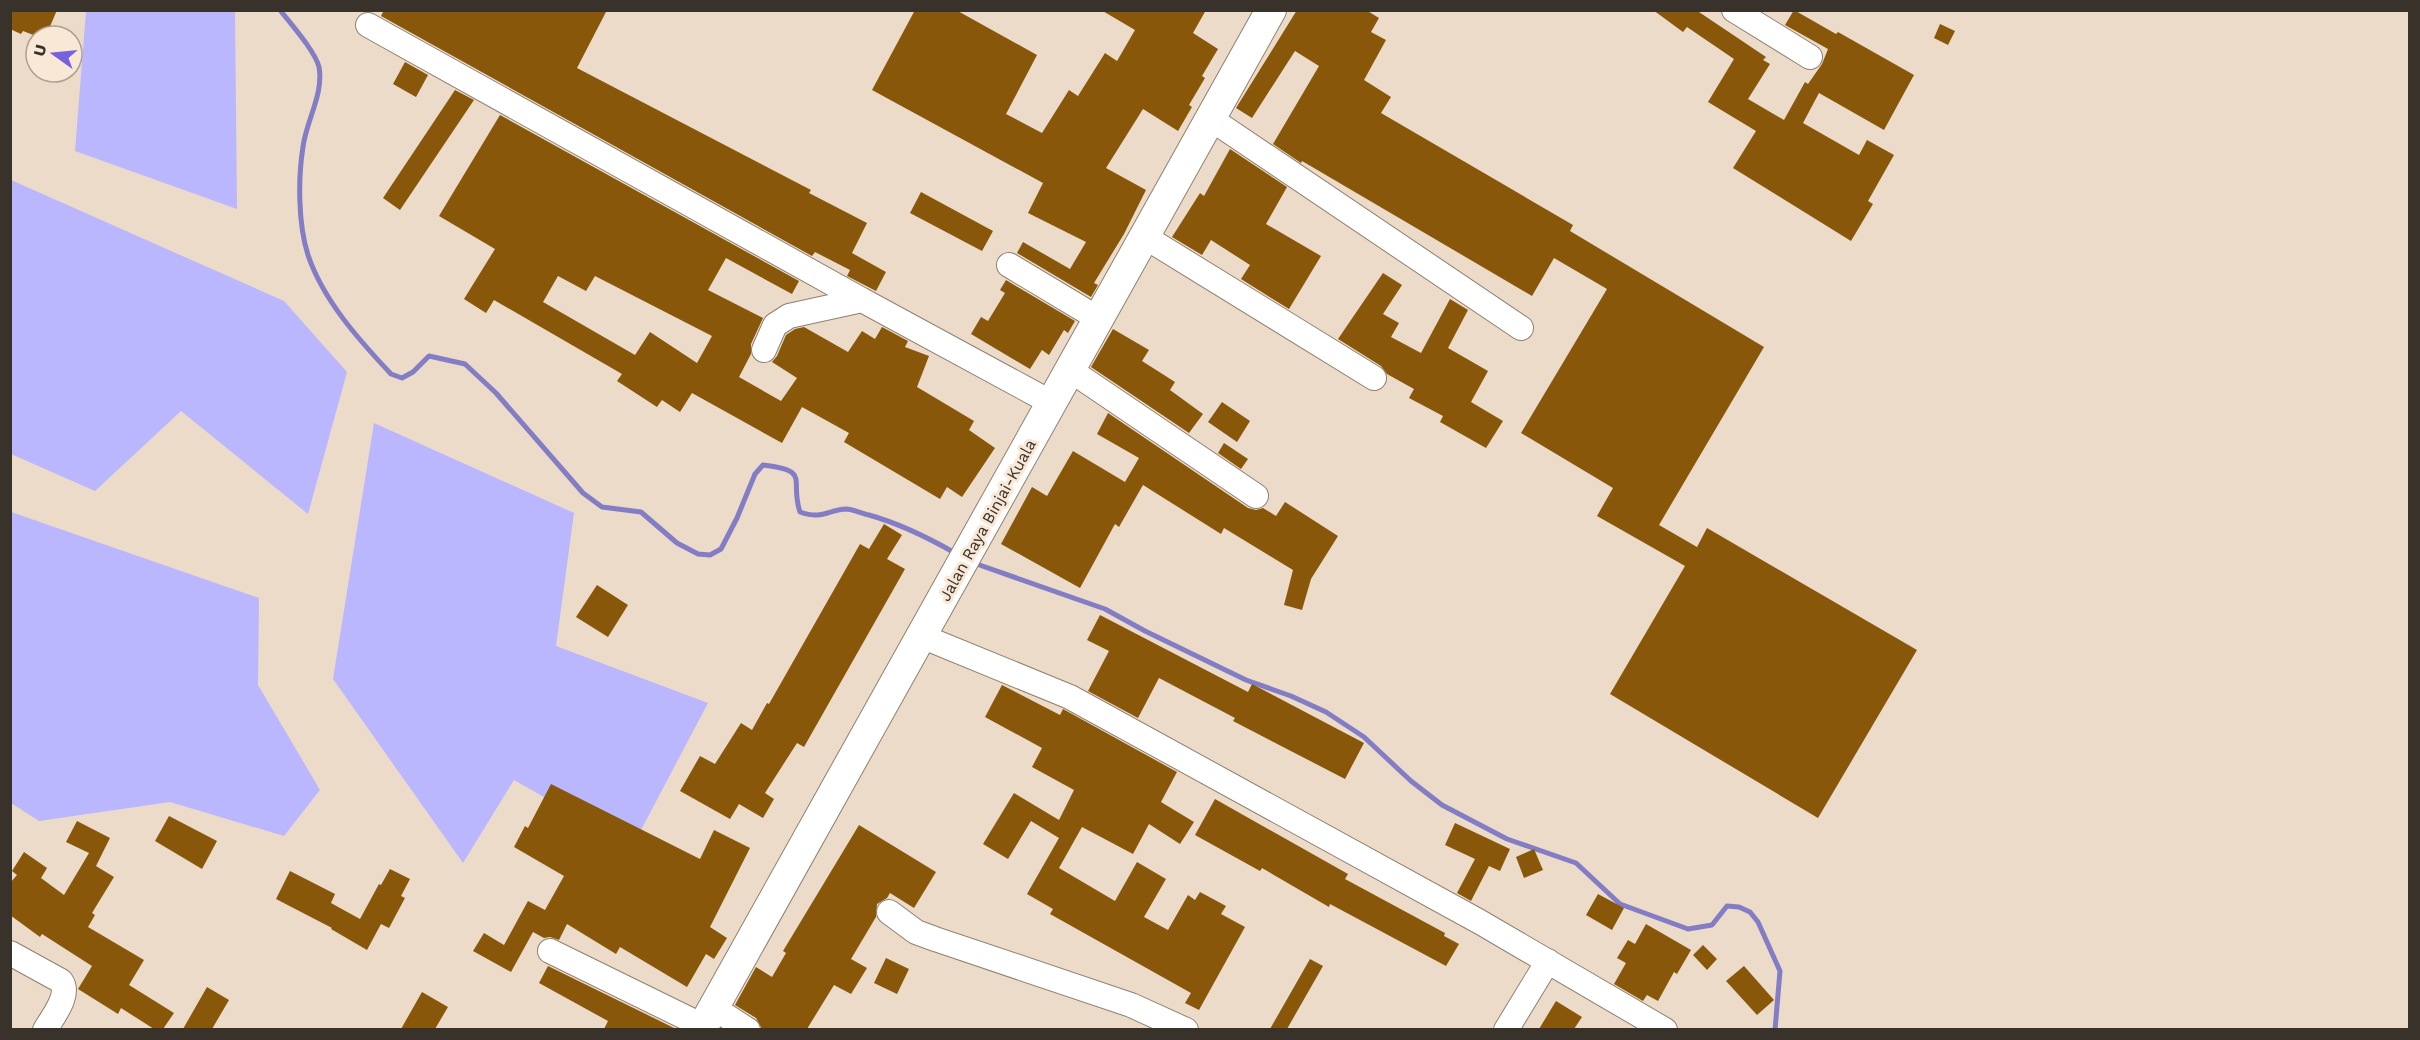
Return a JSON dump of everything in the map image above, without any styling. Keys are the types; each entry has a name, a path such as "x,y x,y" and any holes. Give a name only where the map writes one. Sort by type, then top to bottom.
{"main road":[{"name":"Jalan Raya Binjai-Kuala","path":"706,1021 1211,119 1264,13"}],"street":[{"path":"1734,10 1810,57"},
{"path":"368,25 1052,403"},
{"path":"1211,119 1521,328"},
{"path":"1145,237 1374,378"},
{"path":"1009,265 1099,319"},
{"path":"764,350 775,325 789,316 862,300"},
{"path":"1070,370 1256,496"},
{"path":"921,636 1070,697 1548,961 1665,1029"},
{"path":"889,912 916,932 1131,1005 1186,1029"},
{"path":"550,951 706,1021 748,1029"},
{"path":"10,953 63,984 63,998 45,1029"},
{"path":"1506,1029 1548,961"}],"shaded area":[{"path":"86,11 235,11 237,209 75,151 80,84 84,84"},
{"path":"11,180 284,301 347,372 308,514 181,411 95,491 11,454"},
{"path":"374,423 574,513 556,646 708,703 632,847 514,780 463,863 333,679"},
{"path":"11,512 259,598 258,685 320,790 284,836 170,802 39,821 11,803"}],"building":[{"path":"10,10 57,10 51,24 24,24 24,31 21,34 10,29"},
{"path":"384,10 607,10 577,68 811,190 809,193 867,223 852,253 886,272 876,291 847,276 850,270 815,252 812,256 381,16"},
{"path":"915,10 956,10 1037,55 1006,114 1042,133 1069,90 1078,96 1105,53 1117,61 1135,30 1101,10 1206,10 1193,33 1218,49 1202,76 1205,78 1189,105 1192,107 1178,131 1143,109 1106,168 1146,190 1124,234 1094,283 1098,285 1091,297 1017,253 1023,242 1070,269 1086,242 1028,213 1043,183 872,90"},
{"path":"1297,10 1366,10 1379,18 1371,32 1386,40 1364,80 1391,97 1381,113 1573,225 1570,231 1764,347 1659,525 1697,547 1707,528 1917,650 1818,818 1610,694 1685,566 1597,516 1613,488 1521,433 1607,289 1554,258 1532,296 1302,161 1301,163 1273,144 1319,66 1295,51 1252,118 1236,108"},
{"path":"1653,10 1696,10 1766,57 1763,60 1770,64 1748,99 1784,120 1805,82 1808,84 1822,64 1828,49 1785,25 1794,10 1914,75 1884,130 1819,93 1803,123 1859,155 1867,140 1894,155 1868,201 1873,204 1851,241 1733,168 1756,131 1708,102 1734,59 1687,27 1683,32"},
{"path":"1940,24 1955,31 1948,45 1934,38"},
{"path":"405,62 428,75 416,97 393,84"},
{"path":"455,90 474,100 400,210 383,198"},
{"path":"500,115 799,281 792,294 726,258 708,290 763,318 751,344 751,354 739,377 781,401 797,378 772,362 786,335 795,329 804,327 848,352 862,331 875,339 882,327 908,341 905,347 929,356 917,387 974,421 969,430 995,448 962,497 947,487 940,499 844,442 849,433 802,407 782,443 692,393 680,412 662,400 657,407 617,381 622,374 494,300 486,313 464,299 495,249 439,216","holes":["558,276 586,291 595,276 712,336 697,363 650,332 635,355 543,302"]},
{"path":"1230,149 1287,187 1266,224 1321,256 1289,309 1241,279 1250,265 1211,240 1202,255 1172,237 1200,193 1204,196"},
{"path":"921,192 993,231 982,251 910,213"},
{"path":"1383,273 1402,285 1383,314 1399,323 1391,337 1421,353 1450,299 1468,310 1448,348 1488,371 1471,402 1503,421 1486,448 1440,422 1443,416 1409,398 1414,389 1387,374 1381,366 1338,339"},
{"path":"1006,280 1075,321 1068,333 1064,330 1049,355 1042,350 1030,369 971,334 981,317 988,321 1005,293 1000,290"},
{"path":"1113,329 1149,350 1142,361 1175,382 1170,390 1203,414 1189,433 1091,367"},
{"path":"1222,402 1250,421 1237,442 1208,422"},
{"path":"1108,413 1248,508 1256,510 1263,508 1276,516 1285,502 1338,536 1311,579 1302,610 1284,605 1293,570 1224,528 1221,534 1143,485 1119,527 1115,524 1080,588 1001,544 1032,487 1047,496 1073,451 1125,482 1139,458 1097,434"},
{"path":"1224,443 1248,459 1241,469 1218,453"},
{"path":"884,524 902,535 887,559 905,569 804,747 797,743 765,793 774,799 763,818 739,804 730,819 680,791 700,756 715,764 741,723 752,730 860,544 869,549"},
{"path":"597,585 628,605 608,637 576,617"},
{"path":"1100,615 1248,692 1252,684 1364,743 1345,779 1233,721 1235,718 1159,678 1138,718 1088,691 1109,651 1087,640"},
{"path":"1002,685 1060,715 1063,709 1177,772 1161,802 1194,822 1180,844 1149,824 1133,854 1082,827 1059,868 1115,901 1137,862 1166,879 1144,917 1168,930 1188,895 1195,900 1200,892 1226,906 1221,914 1245,927 1199,1010 1185,1003 1191,993 1050,914 1053,909 1027,894 1059,838 1031,821 1008,859 983,844 1014,793 1059,820 1074,790 1032,767 1042,748 985,717"},
{"path":"551,784 700,859 714,830 750,848 710,927 727,938 714,959 706,954 687,987 620,947 616,954 567,924 559,940 544,938 533,932 511,972 473,951 484,933 504,945 528,901 545,910 564,876 514,847 525,826 528,828"},
{"path":"1215,799 1348,874 1345,879 1445,933 1444,936 1459,944 1446,966 1330,904 1329,907 1262,868 1260,871 1195,835"},
{"path":"169,816 217,841 202,869 155,841"},
{"path":"77,821 110,838 96,866 114,877 92,913 95,915 88,927 144,960 129,985 174,1013 163,1029 154,1029 121,1008 118,1014 78,989 92,966 42,934 40,937 10,915 10,883 17,875 12,871 24,852 47,868 41,878 64,895 89,853 66,842"},
{"path":"1455,823 1510,849 1500,871 1489,866 1471,901 1457,893 1475,859 1445,845"},
{"path":"859,825 936,872 914,908 890,893 887,898 877,904 876,917 851,959 867,968 851,994 834,985 807,1029 762,1029 756,1018 735,1005 756,967 772,977 786,953 783,951"},
{"path":"1534,849 1543,870 1524,878 1516,857"},
{"path":"390,869 410,879 401,896 405,898 389,928 381,924 367,950 332,928 276,899 290,871 335,894 331,903 360,919"},
{"path":"1598,894 1624,908 1612,930 1586,915"},
{"path":"1646,924 1691,950 1677,974 1674,972 1658,1001 1647,995 1643,1001 1614,984 1626,963 1617,958 1628,940 1635,944"},
{"path":"1703,945 1717,959 1707,970 1693,955"},
{"path":"886,958 909,969 897,994 874,983"},
{"path":"1310,959 1323,966 1287,1029 1270,1029"},
{"path":"548,966 676,1029 604,1029 608,1021 539,983"},
{"path":"1744,966 1774,1000 1757,1015 1726,981"},
{"path":"207,987 229,1000 212,1029 183,1029"},
{"path":"422,992 448,1007 435,1029 401,1029"},
{"path":"1556,1001 1582,1017 1574,1029 1539,1029"}],"waterway":[{"path":"280,10 308,46 319,67 319,87 305,137 300,173 302,229 308,255 323,288 343,319 391,374 402,378 413,372 429,356 465,364 496,393 583,493 602,507 641,512 677,543 698,554 710,555 721,549 755,474 763,465 778,467 793,474 796,478 800,512 820,515 846,509 852,510 903,527 955,553"},
{"path":"971,562 1105,609 1246,680 1291,696 1326,712 1364,737 1411,781 1442,805 1507,839 1576,863 1620,904 1688,929 1712,925 1727,906 1739,907 1750,912 1758,922 1780,971 1775,1030"}]}
